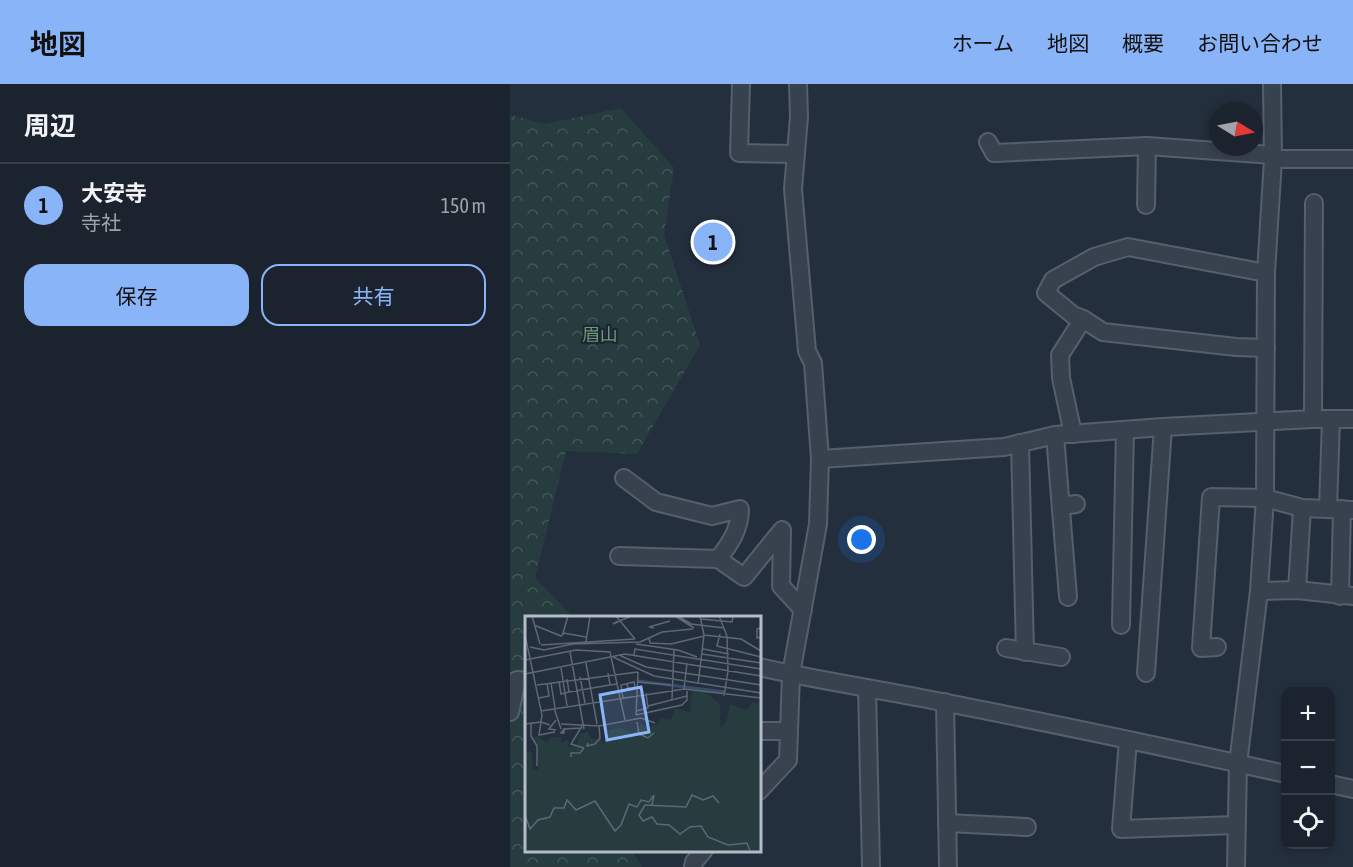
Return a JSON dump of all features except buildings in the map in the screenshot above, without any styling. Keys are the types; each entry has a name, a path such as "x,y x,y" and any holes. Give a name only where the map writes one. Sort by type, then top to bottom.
{"street":[{"path":"741,84 739,153 796,154"},
{"path":"760,790 788,760 791,674 818,524 820,459 813,363 807,351 793,189 799,117 798,84"},
{"path":"1236,867 1238,764 1259,591 1265,498 1266,273 1273,157 1272,84"},
{"path":"988,142 994,153 1147,146 1273,157 1353,159"},
{"path":"1146,205 1147,146"},
{"path":"1313,419 1314,203"},
{"path":"1266,273 1128,247 1094,258 1053,280 1046,293 1073,315 1102,332 1236,347 1266,348"},
{"path":"1073,434 1061,378 1060,355 1083,319"},
{"path":"820,459 1004,447 1055,435 1125,429 1353,418"},
{"path":"1259,591 1297,590 1346,596 1341,509 1331,419"},
{"path":"1146,673 1163,427"},
{"path":"1120,625 1125,429"},
{"path":"1055,435 1068,505 1070,586"},
{"path":"1020,443 1025,652"},
{"path":"624,478 656,502 712,516 740,509 740,522 729,545 718,559"},
{"path":"1217,647 1201,648 1211,497 1265,498 1302,508 1341,509"},
{"path":"1297,590 1302,508"},
{"path":"619,556 718,559 744,577 782,530 781,586 802,610"},
{"path":"1006,648 1061,657"},
{"path":"760,667 945,702 1281,773"},
{"path":"510,712 518,680 525,681"},
{"path":"867,688 871,867"},
{"path":"945,702 948,867"},
{"path":"760,731 789,731"},
{"path":"1128,740 1122,829 1236,825"},
{"path":"1335,785 1353,789"},
{"path":"947,823 1027,826"},
{"path":"693,867 702,852"}],"green space":[{"name":"眉山","path":"621,108 674,168 664,235 700,345 637,454 566,451 535,578 572,616 525,616 525,852 633,852 642,867 510,867 510,115 545,124"}],"place":[{"name":"大安寺","path":"713,242"}]}
